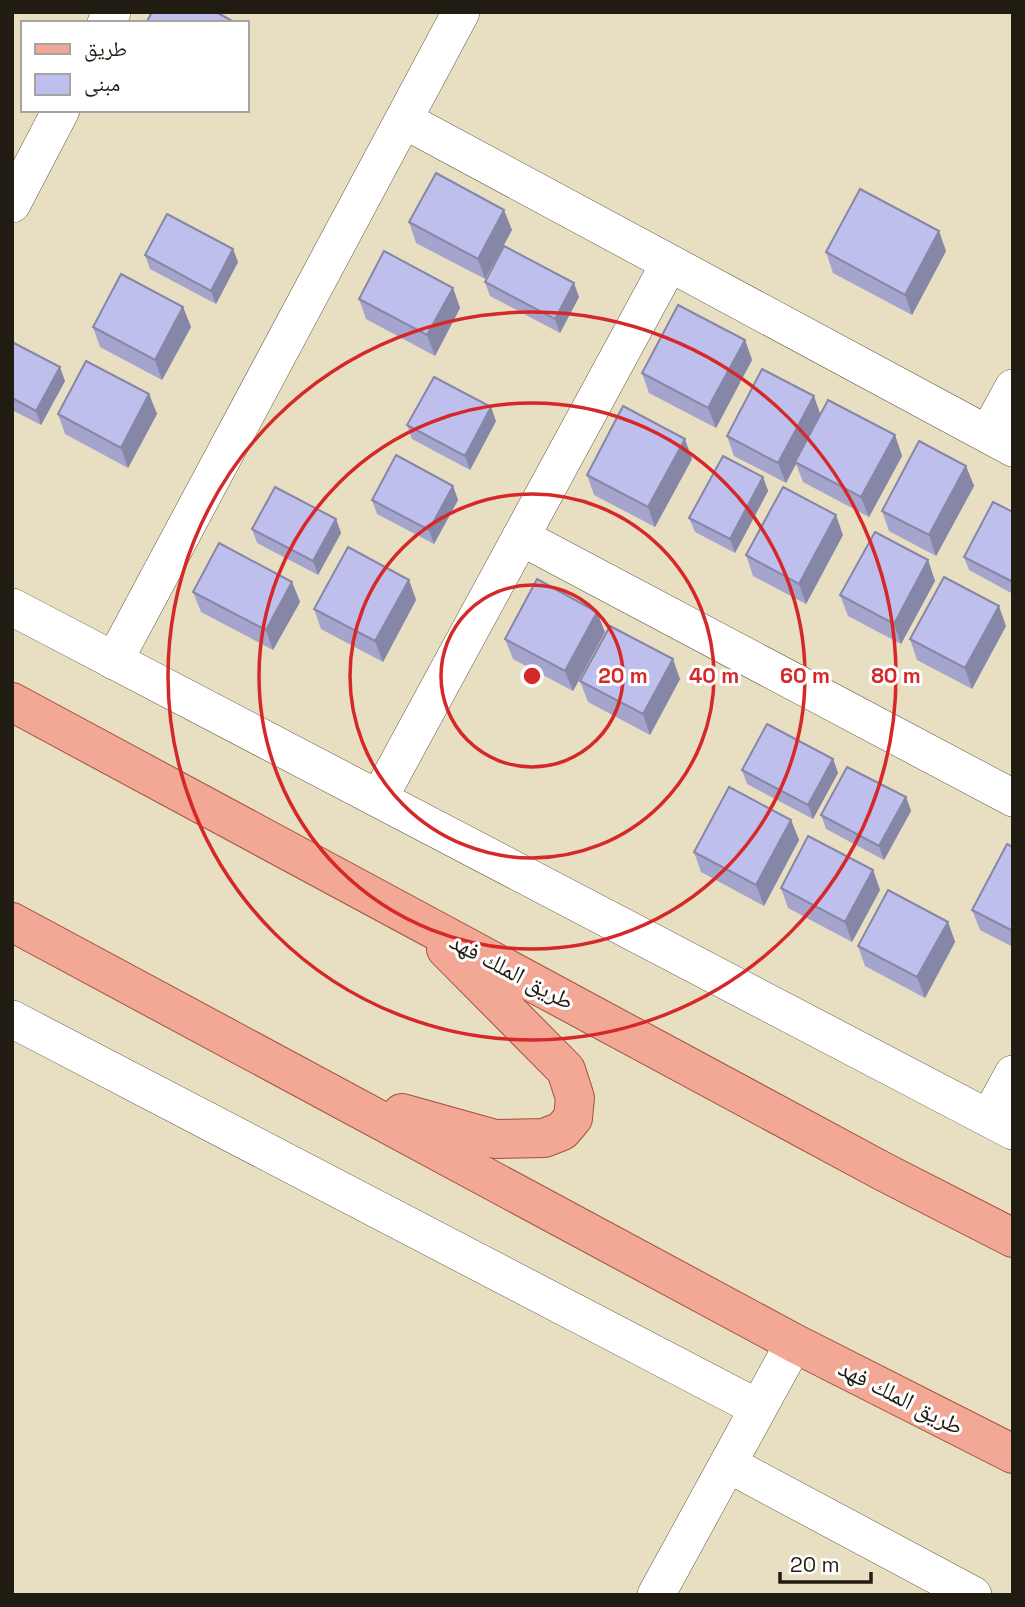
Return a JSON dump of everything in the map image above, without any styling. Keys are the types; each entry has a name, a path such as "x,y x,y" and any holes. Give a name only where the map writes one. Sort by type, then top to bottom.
{"main road":[{"name":"طريق الملك فهد","path":"12,702 872,1166 1013,1238"},
{"name":"طريق الملك فهد","path":"12,922 794,1343 1013,1454"},
{"path":"333,1094 495,1139 544,1138 562,1130 573,1118 575,1098 566,1070 419,922"}],"street":[{"path":"114,661 461,12"},
{"path":"12,204 60,112"},
{"path":"404,120 1000,441 1013,388"},
{"path":"379,798 669,264"},
{"path":"521,537 1013,798"},
{"path":"12,607 1001,1124 1013,1074"},
{"path":"12,1019 758,1408"},
{"path":"656,1595 794,1343"},
{"path":"728,1464 972,1595"}],"building":[{"path":"152,12 216,12 232,21 147,21"},
{"path":"436,173 504,210 478,259 409,222"},
{"path":"860,189 939,231 905,295 826,252"},
{"path":"167,214 233,249 211,291 145,255"},
{"path":"504,246 574,283 555,319 485,282"},
{"path":"384,251 453,288 427,335 359,299"},
{"path":"121,274 183,307 155,360 93,327"},
{"path":"678,305 745,340 708,408 642,373"},
{"path":"12,342 60,367 36,411 12,398"},
{"path":"86,361 149,394 121,448 58,414"},
{"path":"762,369 814,396 778,463 727,436"},
{"path":"434,377 491,407 465,456 407,425"},
{"path":"828,400 895,435 861,497 795,462"},
{"path":"623,406 685,439 648,507 587,475"},
{"path":"919,441 966,466 929,535 882,511"},
{"path":"396,455 453,486 429,530 372,500"},
{"path":"723,456 763,477 730,539 689,518"},
{"path":"275,487 336,519 313,561 252,529"},
{"path":"783,487 836,515 799,584 746,555"},
{"path":"993,502 1013,512 1013,582 964,557"},
{"path":"875,532 928,560 894,624 840,595"},
{"path":"219,543 292,582 266,630 193,592"},
{"path":"348,547 409,580 375,641 314,609"},
{"path":"944,577 999,606 965,668 910,639"},
{"path":"537,579 597,612 565,671 505,639"},
{"path":"610,626 673,659 643,714 580,681"},
{"path":"767,724 833,759 808,805 742,770"},
{"path":"847,767 906,797 879,846 821,815"},
{"path":"729,787 791,820 756,885 694,852"},
{"path":"808,836 873,870 845,922 781,888"},
{"path":"1007,844 1013,847 1013,931 972,910"},
{"path":"888,890 948,922 917,977 858,946"}]}
